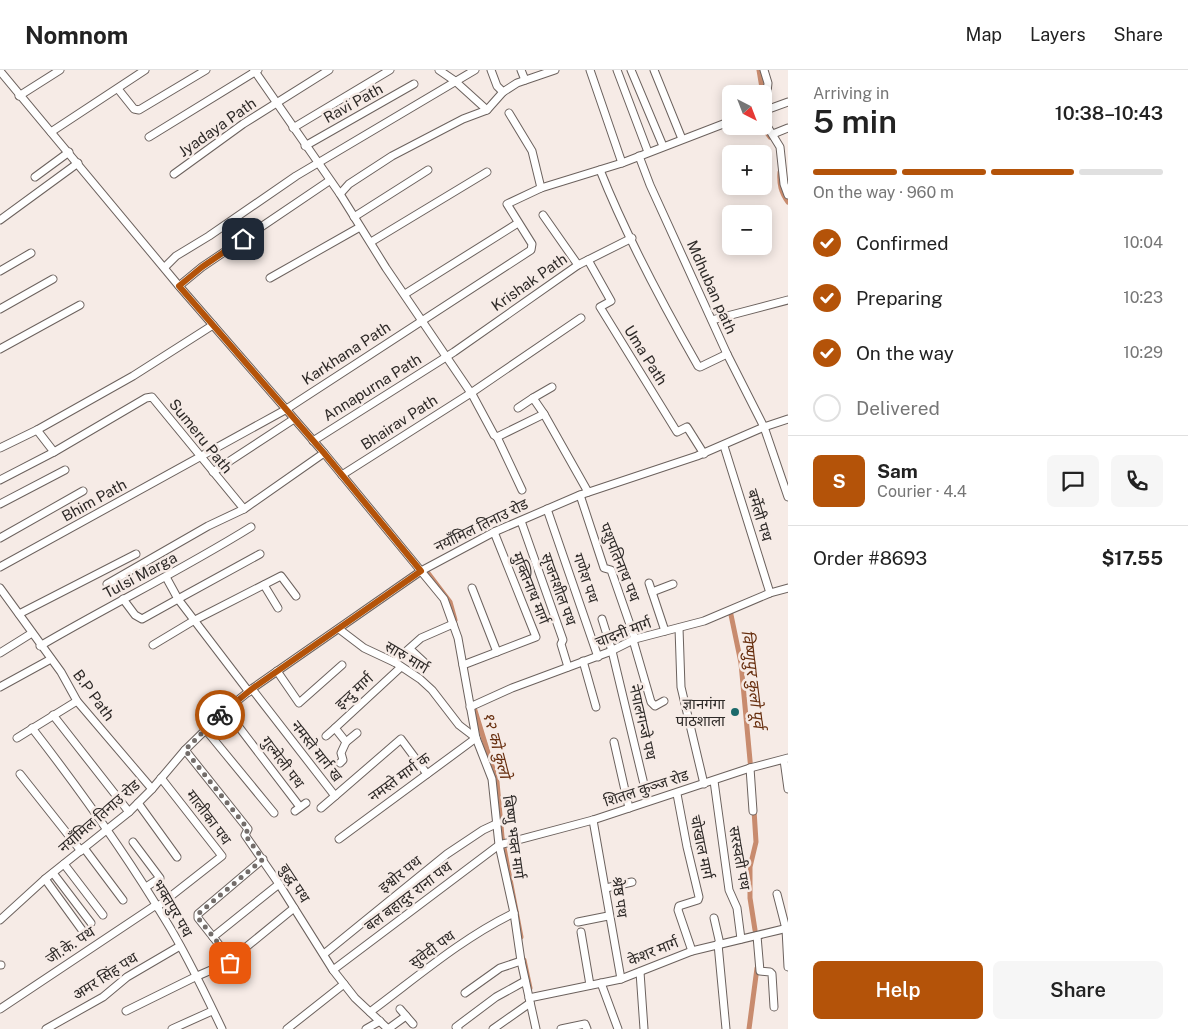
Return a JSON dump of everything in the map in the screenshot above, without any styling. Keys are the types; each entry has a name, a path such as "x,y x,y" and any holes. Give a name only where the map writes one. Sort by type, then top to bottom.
{"street":[{"path":"19,96 60,70"},
{"path":"51,132 145,70"},
{"path":"118,89 134,109 139,110 206,70"},
{"name":"Jyadaya Path","path":"174,174 243,124 329,70"},
{"path":"293,128 390,70"},
{"path":"439,70 455,81 487,110"},
{"path":"165,268 176,256 209,236 296,176 318,165 475,70"},
{"path":"491,70 497,86 503,92"},
{"path":"522,70 525,80"},
{"path":"340,194 349,184 392,156 463,119 487,110 503,92 525,80 555,70"},
{"path":"590,70 622,163"},
{"path":"617,70 648,152"},
{"path":"631,70 663,146"},
{"path":"654,70 682,139"},
{"path":"764,70 768,85"},
{"name":"बिष्णु भक्त मार्ग","path":"0,71 179,286 324,453 444,599 465,664 476,738 492,779 499,845 536,1029"},
{"path":"149,137 256,71 305,146 340,194 421,320 471,393 490,430 498,437 522,490"},
{"name":"Ravi Path","path":"305,146 414,84"},
{"path":"772,110 788,102"},
{"path":"509,113 532,152 541,188"},
{"path":"404,294 518,223 507,204 541,188 622,163 722,124"},
{"path":"788,128 773,134 785,155 784,184 788,195"},
{"path":"35,178 69,152"},
{"name":"Mdhuban path","path":"639,156 650,186 727,354 764,427 788,497"},
{"path":"0,220 78,163"},
{"path":"354,217 428,170"},
{"path":"600,170 613,204 632,238 643,266 698,366 700,367 727,354"},
{"path":"371,242 487,172"},
{"path":"179,286 202,267 329,180"},
{"path":"544,216 578,265"},
{"name":"Karkhana Path","path":"201,456 285,410 421,320 532,250 532,244 518,223"},
{"path":"270,278 360,227"},
{"name":"Krishak Path","path":"446,356 578,265 632,238"},
{"path":"0,271 31,253"},
{"name":"Uma Path","path":"588,260 611,301 600,307 677,432 687,427 704,454"},
{"path":"0,309 53,280"},
{"path":"712,320 788,300"},
{"path":"0,349 80,305"},
{"name":"Bhairav Path","path":"342,475 471,393 582,318"},
{"path":"0,448 37,430 133,376 213,325"},
{"name":"Annapurna Path","path":"313,441 446,356"},
{"path":"518,408 552,388"},
{"name":"Sumeru Path","path":"54,452 149,396 244,509"},
{"path":"534,398 588,492"},
{"path":"498,437 544,414"},
{"path":"212,472 294,419"},
{"name":"नयाँमिल तिनाउ रोड","path":"0,920 45,879 108,831 129,812 152,789 185,750 226,710 277,671 421,571 494,532 580,495 704,454 764,427 788,419"},
{"path":"0,480 54,452 37,430"},
{"name":"बर्मेली पथ","path":"724,446 770,593"},
{"path":"107,584 208,526 244,509 324,453"},
{"name":"Bhim Path","path":"0,567 201,456"},
{"path":"0,504 64,470"},
{"path":"0,538 83,490"},
{"name":"पशुपतिनाथ पथ","path":"580,495 604,568 611,570 634,640 650,702 655,706 664,701"},
{"name":"गणेश पथ","path":"547,509 598,657"},
{"name":"सृजनशील पथ","path":"521,521 563,640 561,644 568,667"},
{"name":"Tulsi Marga","path":"40,646 166,577 251,527"},
{"name":"मुक्तिनाथ मार्ग","path":"465,664 536,637 494,532"},
{"path":"20,614 136,554"},
{"path":"123,599 135,615 142,620 260,554"},
{"path":"153,645 193,621 284,575 296,596"},
{"name":"नमस्ते मार्ग ख","path":"166,577 193,621 335,796 401,740 427,774"},
{"path":"649,582 665,631"},
{"path":"652,592 673,584"},
{"path":"264,585 278,608"},
{"path":"472,588 497,652"},
{"name":"चादनी मार्ग","path":"472,706 583,661 598,657 634,640 704,621 770,593 788,588"},
{"name":"B.P Path","path":"1,591 20,614 77,701 152,789"},
{"name":"नेपालगन्जे पथ","path":"602,619 612,651 648,801"},
{"path":"394,662 421,638 453,624"},
{"path":"679,628 681,686 704,784"},
{"name":"सारु मार्ग","path":"338,629 364,648 394,662 432,690 449,715 476,738"},
{"path":"0,653 32,633"},
{"path":"410,649 424,662"},
{"path":"0,687 51,660"},
{"path":"583,661 596,707"},
{"path":"277,671 299,703 342,666"},
{"name":"इन्दु मार्ग","path":"346,742 335,728 401,667"},
{"path":"17,738 77,701"},
{"name":"गुल्मेली पथ","path":"226,710 300,807"},
{"path":"53,715 129,812"},
{"name":"भक्तपुर पथ","path":"32,728 79,789 146,888 180,946 222,1029"},
{"path":"326,736 335,728"},
{"path":"205,729 274,813"},
{"path":"340,763 343,760 341,752 346,742 358,733"},
{"name":"नमस्ते मार्ग क","path":"339,839 476,738"},
{"path":"614,742 629,808"},
{"name":"बुद्ध पथ","path":"185,750 248,829 245,835 263,859 333,970 370,1012 388,1029"},
{"path":"786,759 788,789"},
{"name":"शितल कुञ्ज रोड","path":"499,845 593,820 648,801 677,794 762,764 786,759"},
{"path":"750,768 752,811"},
{"path":"20,774 123,900"},
{"name":"मालीका पथ","path":"157,906 222,856 161,778"},
{"name":"सरस्वती पथ","path":"714,781 729,890 737,908 741,939"},
{"name":"चोखाल मार्ग","path":"677,794 699,897 698,900 679,906 678,910 692,951"},
{"path":"320,808 335,796"},
{"path":"138,803 177,857"},
{"name":"श्रेष्ठ पथ","path":"593,820 606,888 608,916 621,979"},
{"name":"इश्वोर पथ","path":"324,954 448,854 483,830 498,823"},
{"path":"133,842 160,878 146,888"},
{"name":"बल बहादुर राना पथ","path":"333,970 499,845"},
{"path":"126,1011 195,976 232,962 198,918 198,914 263,859"},
{"path":"64,864 103,915"},
{"path":"53,873 91,923"},
{"path":"45,879 82,930"},
{"path":"606,888 632,882"},
{"path":"214,937 279,884"},
{"path":"777,894 787,928 788,967"},
{"name":"जी.के. पथ","path":"0,1009 157,906"},
{"path":"245,948 294,908"},
{"name":"सुवेदी पथ","path":"370,1012 450,952 496,922 514,913"},
{"path":"578,922 608,916"},
{"path":"714,918 719,944 726,1029"},
{"name":"केशर मार्ग","path":"531,999 621,979 692,951 787,928"},
{"path":"581,932 590,985"},
{"path":"757,936 760,971 772,974 774,1007"},
{"name":"अमर सिंह पथ","path":"46,1029 103,997 126,977 180,946"},
{"path":"464,993 500,968 521,961"},
{"path":"640,972 644,1029"},
{"path":"455,1026 496,997 525,981"},
{"path":"601,983 618,1029"},
{"path":"287,1029 344,984"},
{"path":"493,1029 531,999"},
{"path":"400,1010 412,1024"},
{"path":"172,1029 212,1011"},
{"path":"388,1029 406,1016"},
{"path":"366,1029 380,1021"},
{"path":"561,1029 585,1024 587,1029"}],"waterway":[{"path":"759,70 762,85"},
{"path":"780,172 781,188 788,202"},
{"name":"१२ को कुलो","path":"425,569 450,602 455,620"},
{"name":"विष्णुपुर कुलो पूर्व","path":"730,610 741,663 751,771"},
{"name":"१२ को कुलो","path":"473,704 497,782 502,837 521,937"},
{"name":"विष्णुपुर कुलो पूर्व","path":"754,810 756,842 750,867 750,898 755,930"},
{"name":"१२ को कुलो","path":"524,960 530,988"},
{"name":"विष्णुपुर कुलो पूर्व","path":"749,1029 757,968"}],"way so far":[{"path":"220,715 185,750 248,829 245,835 263,859 198,914 198,918 231,959 232,962 230,963"}],"place":[{"name":"ज्ञानगंगा पाठशाला","path":"735,712"}],"route":[{"path":"220,715 253,688 421,571 324,453 179,286 202,267 243,239"}]}
